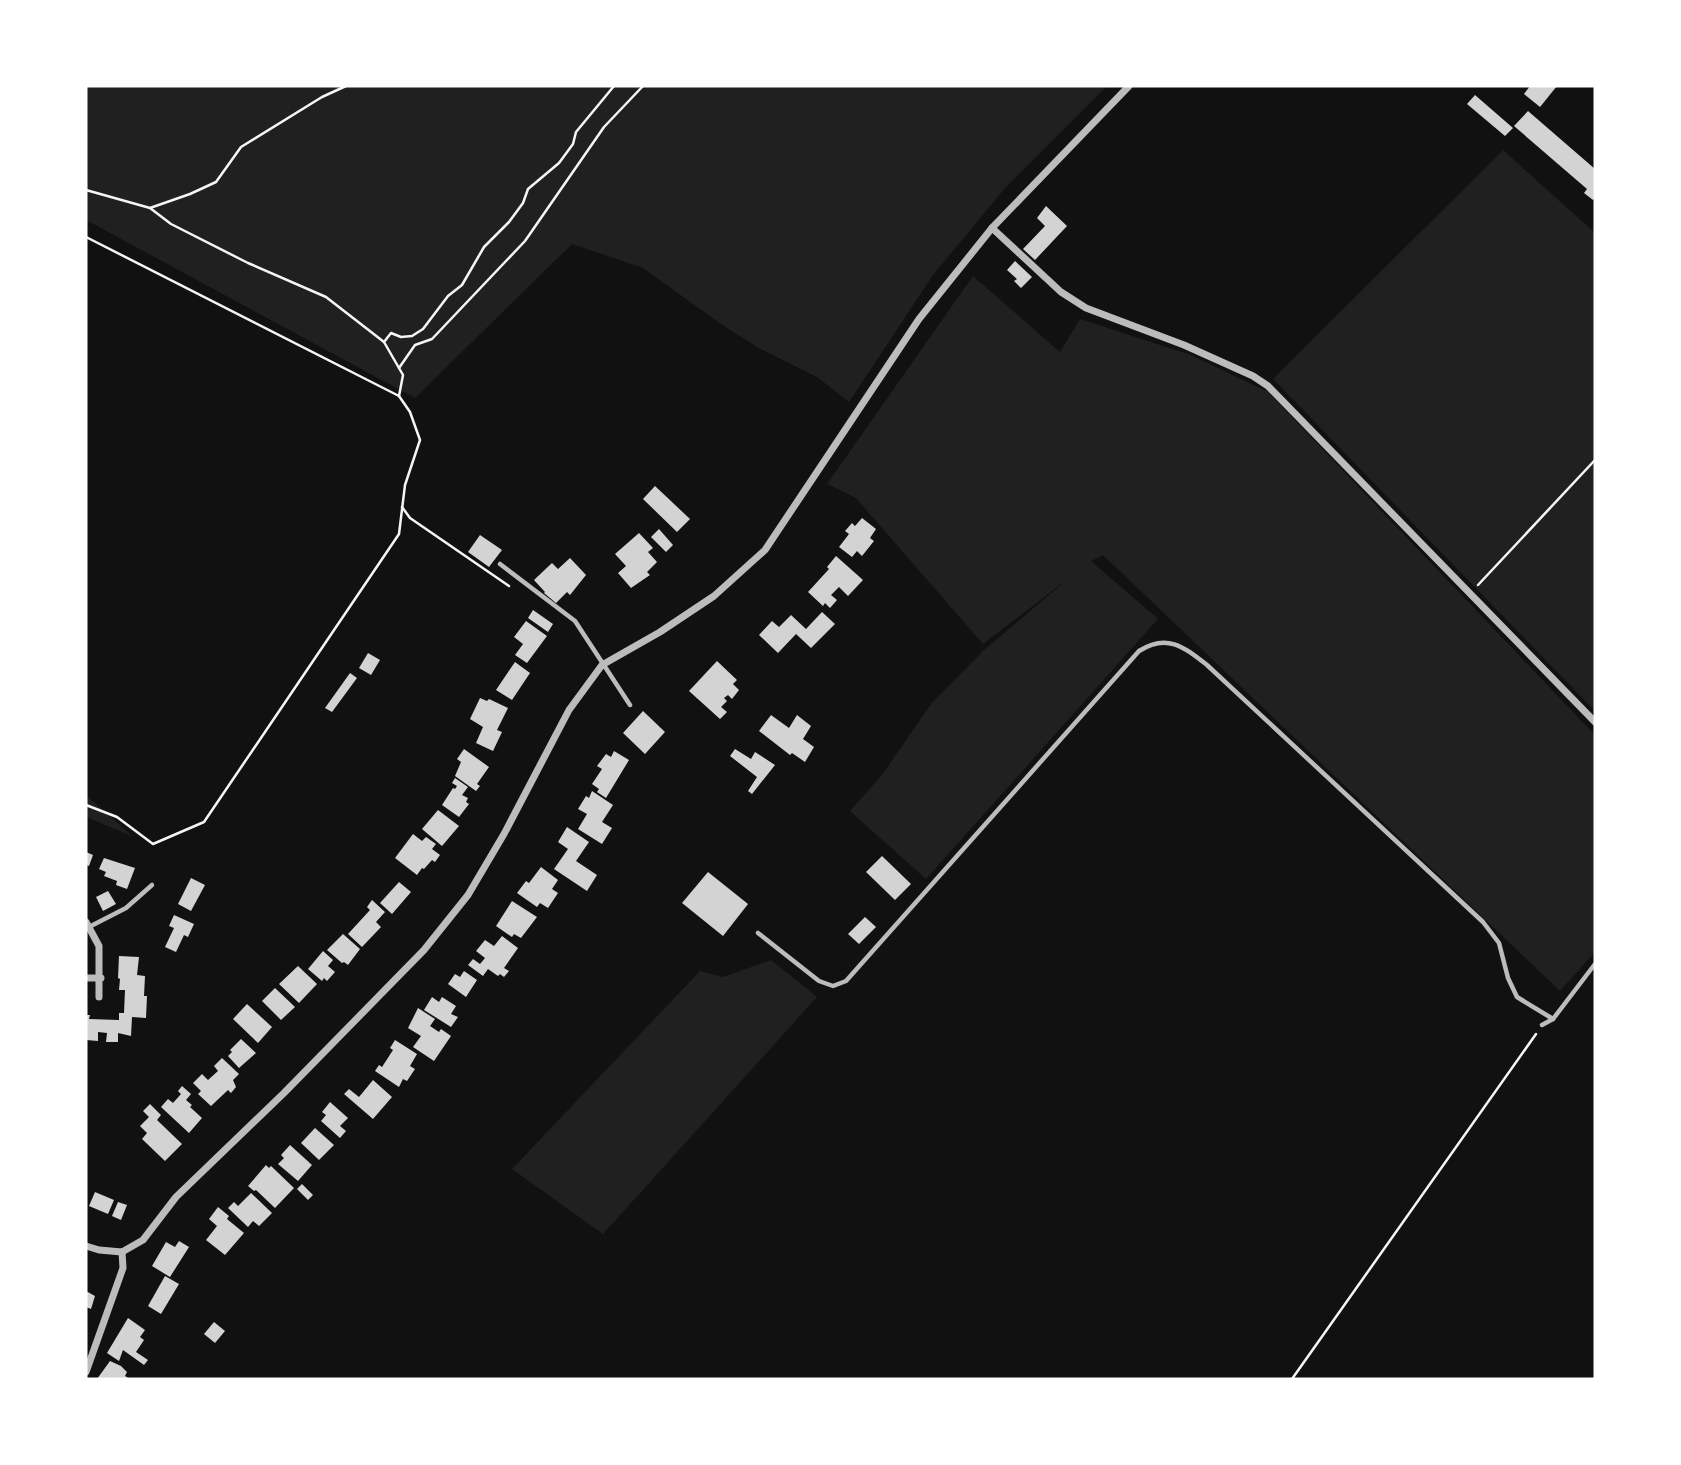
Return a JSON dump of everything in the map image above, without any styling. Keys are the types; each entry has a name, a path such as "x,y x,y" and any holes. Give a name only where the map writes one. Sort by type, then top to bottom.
{"street":[{"path":"86,1246 122,1252 143,1240 176,1197 284,1093 424,950 468,895 504,834 569,710 602,665 660,632 714,596 765,550 919,319 992,228 1129,86"},
{"path":"992,228 1061,292 1086,308 1184,345 1254,376 1268,386 1595,722"},
{"path":"87,928 99,946 99,997"},
{"path":"86,978 101,978"},
{"path":"86,1372 123,1268 122,1252"}],"lane":[{"path":"500,564 575,621 630,705"},
{"path":"758,933 819,981 833,986 846,981 1139,651 1150,644 1161,643 1182,646 1207,665 1483,922 1499,943 1508,978 1517,997 1553,1019"},
{"path":"87,928 126,908 152,885"},
{"path":"1542,1025 1553,1019 1595,964"}],"path":[{"path":"150,208 216,182 241,147 321,97 346,86"},
{"path":"384,342 391,333 401,337 412,336 424,329 448,296 463,285 484,247 509,222 523,203 528,189 559,163 573,144 576,132 614,86"},
{"path":"399,368 415,345 432,340 525,240 604,127 643,86"},
{"path":"86,190 150,208 182,230 326,297 384,342 402,375 399,396"},
{"path":"86,237 399,396 410,412 420,440 405,485 399,534 204,822 153,844 117,817 86,805"},
{"path":"1470,593 1595,460"},
{"path":"402,507 410,518 519,593"},
{"path":"1292,1379 1542,1025"}],"shaded area":[{"path":"86,86 1107,86 1005,188 933,275 849,402 817,377 757,347 721,324 643,268 572,244 415,398 86,220"},
{"path":"1503,150 1595,233 1595,711 1273,379"},
{"path":"973,276 1060,352 1080,319 1191,355 1268,392 1595,735 1595,952 1560,991 1103,555 1091,561 1158,619 926,879 850,811 882,775 931,704 984,650 1069,578 983,644 856,498 827,484"},
{"path":"86,795 132,836 86,817"},
{"path":"771,960 817,997 603,1234 512,1169 700,971 723,977"}],"building":[{"path":"1530,86 1557,86 1540,107 1524,94"},
{"path":"1475,95 1513,128 1505,136 1467,104"},
{"path":"1528,111 1595,169 1593,200 1584,193 1587,189 1514,126"},
{"path":"1046,206 1067,226 1035,260 1023,249 1045,226 1037,218"},
{"path":"1015,261 1032,277 1021,288 1014,281 1017,279 1007,270"},
{"path":"655,486 690,519 677,532 643,499"},
{"path":"862,518 876,529 870,538 874,541 862,556 857,551 852,557 839,547 849,534 845,531 852,523 855,526"},
{"path":"659,529 673,545 666,552 651,537"},
{"path":"639,533 653,548 648,552 657,562 647,572 650,575 631,588 618,573 626,566 615,554"},
{"path":"480,535 502,550 489,567 468,552"},
{"path":"836,556 863,580 848,596 839,587 831,595 837,600 830,608 825,603 823,606 808,592 829,569 827,567"},
{"path":"570,558 586,575 570,595 567,592 556,603 534,580 552,563 558,569"},
{"path":"533,610 553,624 548,632 528,618"},
{"path":"822,612 835,624 811,648 796,634 778,653 759,635 772,621 779,627 791,615 806,629"},
{"path":"526,621 547,636 527,663 515,655 523,644 514,637"},
{"path":"368,653 380,660 371,675 359,668"},
{"path":"717,661 737,680 733,684 739,690 732,699 728,695 724,698 727,701 721,707 727,712 720,719 689,691"},
{"path":"515,662 530,673 512,700 496,690"},
{"path":"350,673 357,678 332,712 325,708"},
{"path":"480,698 508,708 497,730 502,732 493,751 476,743 483,727 470,719"},
{"path":"643,711 665,732 645,754 623,733"},
{"path":"771,715 789,728 797,715 811,726 803,739 814,747 805,762 792,753 790,755 759,731"},
{"path":"464,749 489,767 477,784 480,786 476,791 455,776 461,762 457,759"},
{"path":"735,749 751,759 755,752 775,765 752,794 748,791 757,777 730,756"},
{"path":"614,751 629,760 606,798 597,792 599,789 592,784 602,769 597,766 606,754 611,757"},
{"path":"455,778 468,787 462,795 468,798 466,802 469,804 459,817 442,805 457,786 452,783"},
{"path":"592,791 613,805 602,822 612,828 602,844 578,829 587,814 578,809"},
{"path":"438,810 459,826 442,846 422,829"},
{"path":"567,827 589,842 576,861 597,875 587,891 554,869 568,849 558,842"},
{"path":"413,834 422,841 426,837 436,844 432,849 440,855 417,875 395,858"},
{"path":"86,852 93,855 89,866 86,865"},
{"path":"882,856 911,884 895,900 866,872"},
{"path":"104,858 135,868 127,889 104,876 106,872 99,869"},
{"path":"541,867 558,880 552,889 558,893 548,908 540,903 537,907 517,893"},
{"path":"708,872 748,904 723,936 682,903"},
{"path":"191,878 205,885 191,911 178,904"},
{"path":"399,882 411,892 392,914 380,903"},
{"path":"108,891 116,904 103,911 96,897"},
{"path":"372,900 385,912 376,922 381,927 362,947 348,934 370,910 367,907"},
{"path":"512,901 537,917 521,938 514,934 512,937 496,926"},
{"path":"174,915 194,924 188,937 184,935 176,952 165,947 174,928 169,926"},
{"path":"865,917 876,927 859,944 848,934"},
{"path":"343,934 360,949 348,965 327,950"},
{"path":"502,936 518,948 504,968 509,971 504,977 488,969 483,976 468,965 473,959 480,964 485,958 476,951 485,940 494,946"},
{"path":"323,951 333,960 328,966 335,972 327,981 324,978 322,981 308,969"},
{"path":"119,956 139,957 137,975 145,976 146,1018 132,1017 131,1036 118,1033 118,1042 106,1042 107,1033 98,1032 98,1041 86,1040 86,1015 90,1015 89,1019 119,1020 119,1013 124,1013 125,990 119,990"},
{"path":"298,966 317,984 299,1003 279,984"},
{"path":"464,971 477,980 466,997 448,984 455,974 460,977"},
{"path":"275,988 295,1007 281,1020 262,1001"},
{"path":"432,997 439,1002 442,997 456,1006 451,1014 458,1017 451,1027 424,1010"},
{"path":"247,1004 272,1027 258,1043 233,1019"},
{"path":"418,1008 435,1019 430,1026 451,1036 434,1061 413,1047 421,1036 408,1028"},
{"path":"241,1039 256,1053 239,1068 228,1056"},
{"path":"395,1040 417,1054 410,1066 415,1069 407,1081 403,1079 399,1087 375,1071 379,1065 382,1067 393,1050 390,1048"},
{"path":"222,1058 239,1074 233,1080 236,1087 231,1093 228,1090 211,1106 198,1094 201,1091 193,1083 202,1074 208,1080 218,1071 214,1066"},
{"path":"373,1080 392,1097 373,1119 344,1094 349,1089 359,1097"},
{"path":"182,1086 191,1094 186,1100 192,1105 190,1107 202,1118 189,1133 161,1107 168,1099 173,1103 181,1094 178,1091"},
{"path":"330,1102 348,1118 340,1126 346,1131 340,1138 321,1121 326,1115 322,1112"},
{"path":"150,1104 161,1115 157,1120 182,1144 165,1161 142,1139 147,1133 140,1126 149,1117 143,1111"},
{"path":"315,1128 334,1145 319,1160 301,1143"},
{"path":"290,1145 312,1165 298,1181 278,1164 284,1158 281,1155"},
{"path":"266,1165 269,1168 271,1166 294,1188 275,1208 248,1186"},
{"path":"302,1184 313,1195 308,1200 297,1189"},
{"path":"95,1192 114,1200 108,1214 89,1206"},
{"path":"251,1193 272,1213 259,1226 253,1221 248,1227 228,1208 234,1202 238,1206"},
{"path":"118,1202 127,1205 121,1220 112,1216"},
{"path":"218,1207 229,1216 227,1219 244,1233 225,1255 206,1240 217,1226 209,1219"},
{"path":"179,1241 189,1247 170,1277 152,1266 166,1242 175,1247"},
{"path":"165,1276 179,1284 161,1314 148,1306"},
{"path":"86,1291 95,1296 91,1309 86,1307"},
{"path":"128,1318 145,1330 140,1337 144,1340 136,1352 148,1360 144,1365 123,1350 119,1361 107,1353"},
{"path":"214,1322 225,1331 215,1343 204,1334"},
{"path":"110,1361 121,1366 127,1372 125,1376 130,1379 97,1379"}]}
